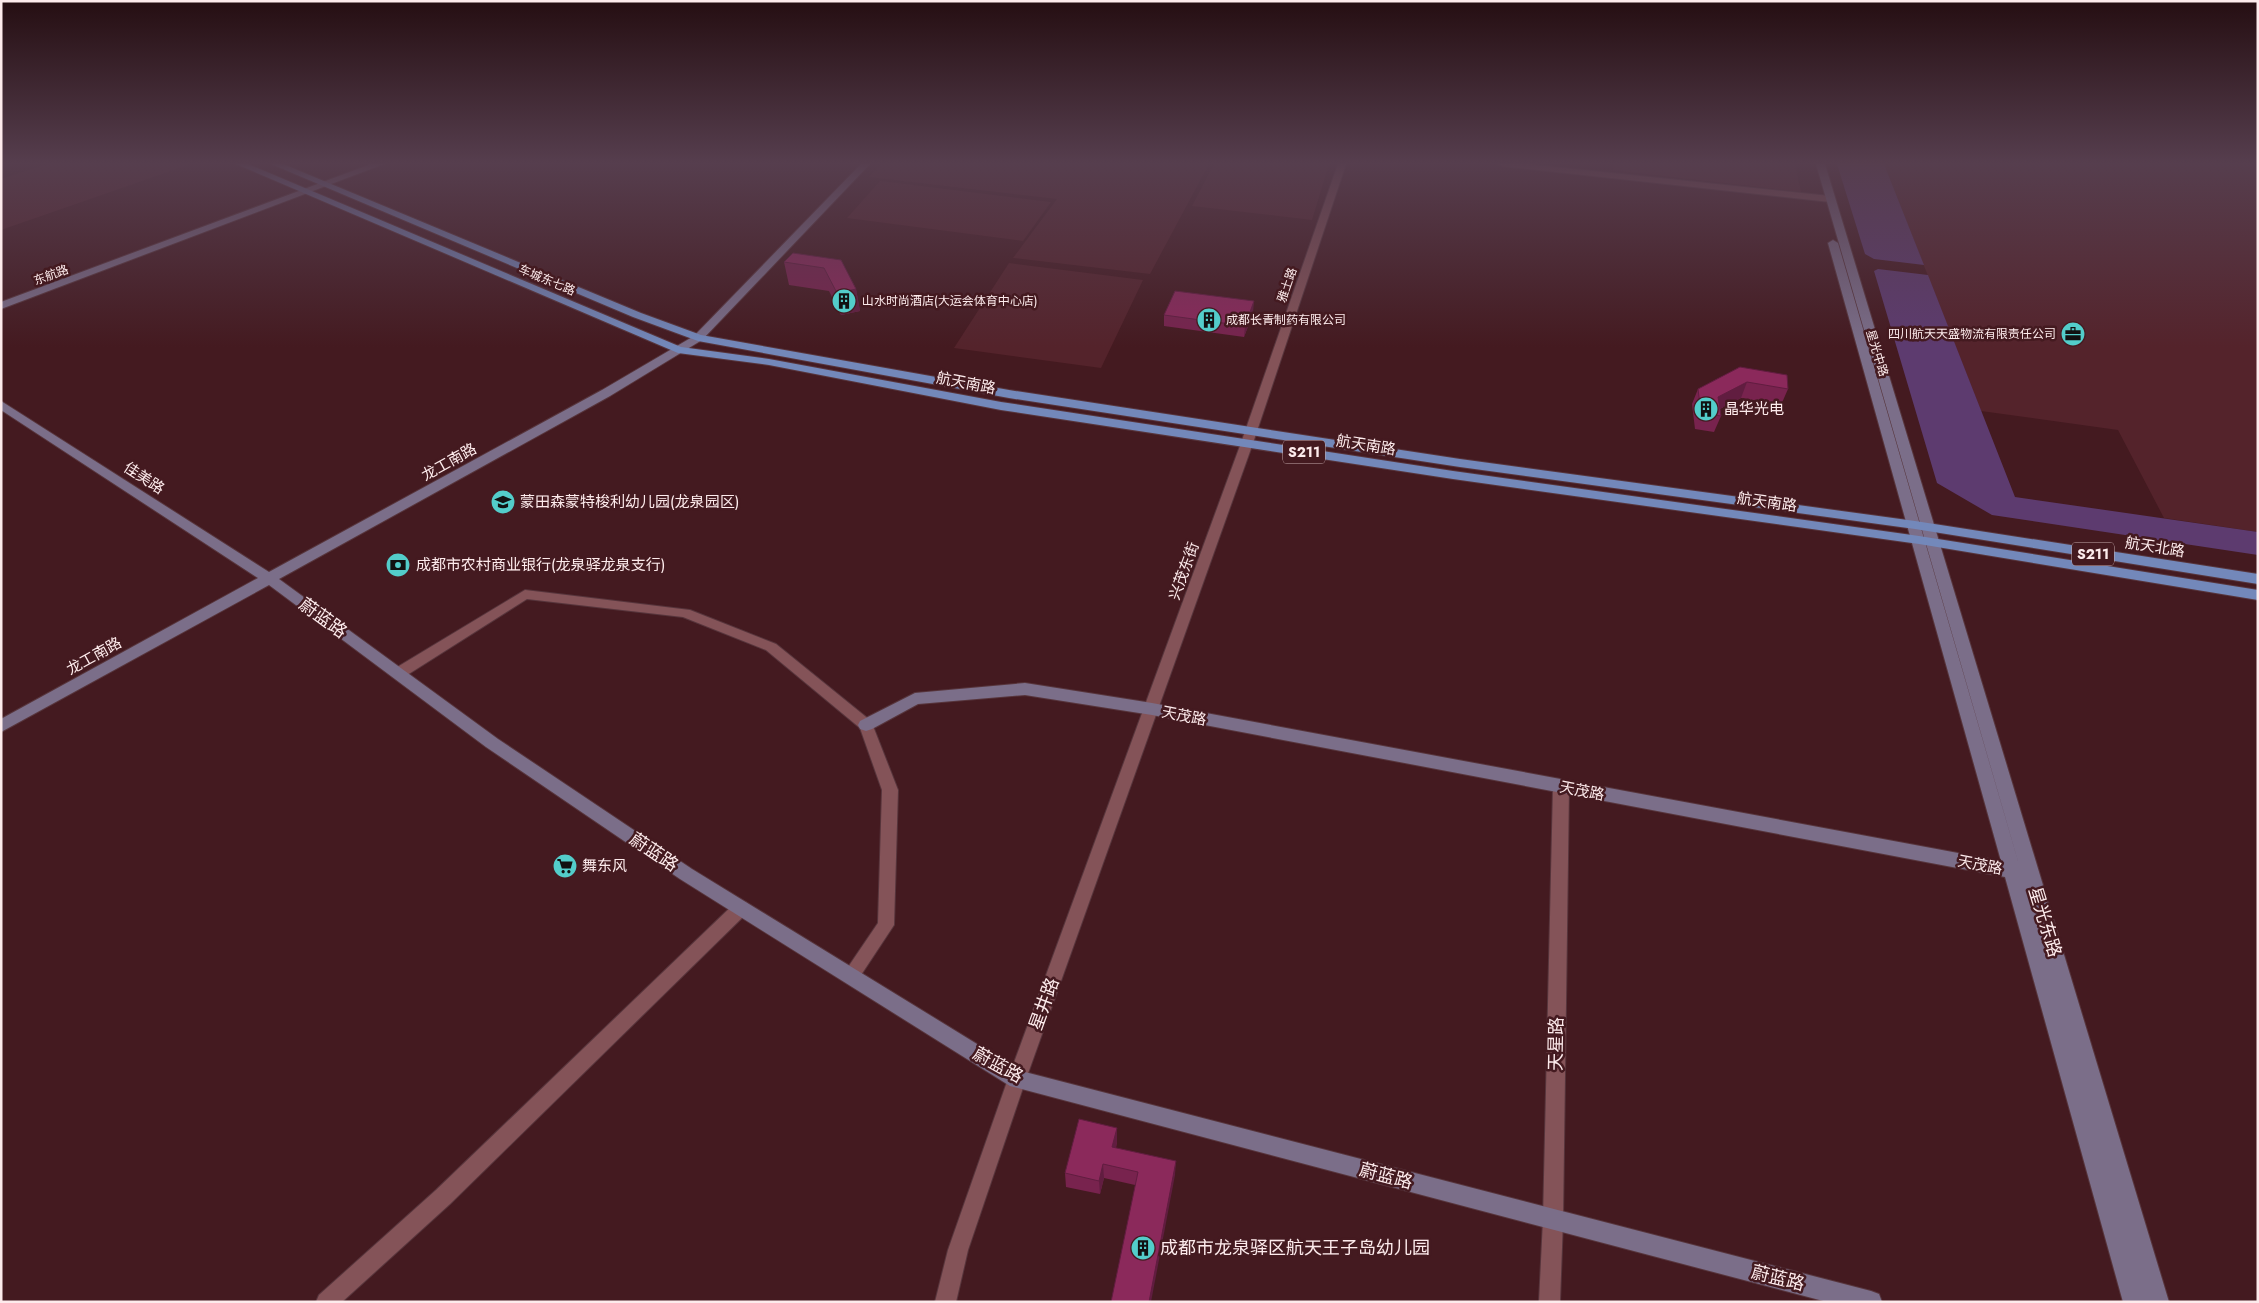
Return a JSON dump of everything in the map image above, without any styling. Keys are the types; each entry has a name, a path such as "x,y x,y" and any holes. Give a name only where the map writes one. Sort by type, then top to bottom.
{"main road":[{"name":"车城东七路","path":"384,225 612,320 678,350"},
{"name":"车城东七路","path":"420,225 636,315 698,338"},
{"name":"航天南路","path":"698,338 1454,475 1924,534"},
{"name":"航天南路","path":"678,350 769,362 1001,406 1249,437"},
{"name":"航天北路","path":"1924,534 2258,580"},
{"name":"航天北路","path":"1924,534 2258,595"}],"street":[{"name":"东航路","path":"1,306 218,225"},
{"name":"龙工南路","path":"1,726 606,393 698,338 807,225"},
{"name":"雅土路","path":"1249,437 1321,225"},
{"name":"星光中路","path":"1834,225 1924,534"},
{"name":"佳美路","path":"1,405 270,579"},
{"name":"兴茂东街","path":"1152,710 1249,437"},
{"name":"星光东路","path":"1924,534 2013,871 2135,1302"},
{"name":"星光东路","path":"1924,534 2158,1302"},
{"name":"蔚蓝路","path":"270,579 500,749 686,874 1016,1079 1871,1302"},
{"path":"399,674 525,594 685,613 771,647 866,725 890,790 886,925 851,976"},
{"name":"天茂路","path":"866,725 916,699 1025,689 1152,710 2013,871"},
{"name":"星井路","path":"945,1302 958,1250 1016,1079 1152,710"},
{"name":"天星路","path":"1549,1302 1553,1220 1562,787"},
{"path":"326,1302 443,1197 741,908"}],"shaded area":[{"path":"1,225 16,225 1,230"},
{"path":"899,225 1035,225 1023,241"},
{"path":"1038,225 1176,225 1150,274 1013,258"},
{"path":"1856,225 1908,225 1924,265 1874,259 1865,254"},
{"path":"1908,225 2258,225 2258,532 2164,518 2118,430 1981,411"},
{"path":"1009,263 1143,280 1101,368 954,348"},
{"path":"1878,269 1928,275 2015,497 2258,532 2258,555 1992,515 1937,483 1874,271"}],"building":[{"path":"793,253 841,260 856,289 837,293 824,268 784,262"},
{"path":"1175,291 1254,301 1245,326 1164,315"},
{"path":"1740,367 1787,375 1788,389 1747,382 1718,397 1721,416 1701,413 1698,389"},
{"name":"成都市龙泉驿区航天王子岛幼儿园","path":"1079,1119 1117,1128 1112,1147 1176,1161 1149,1302 1111,1302 1138,1172 1103,1164 1099,1181 1065,1173"}],"place":[{"name":"山水时尚酒店(大运会体育中心店)","path":"844,301"},
{"name":"成都长青制药有限公司","path":"1209,320"},
{"name":"四川航天天盛物流有限责任公司","path":"2073,334"},
{"name":"晶华光电","path":"1706,409"},
{"name":"蒙田森蒙特梭利幼儿园(龙泉园区)","path":"503,502"},
{"name":"成都市农村商业银行(龙泉驿龙泉支行)","path":"398,565"},
{"name":"舞东风","path":"565,866"},
{"name":"成都市龙泉驿区航天王子岛幼儿园","path":"1143,1248"}]}
